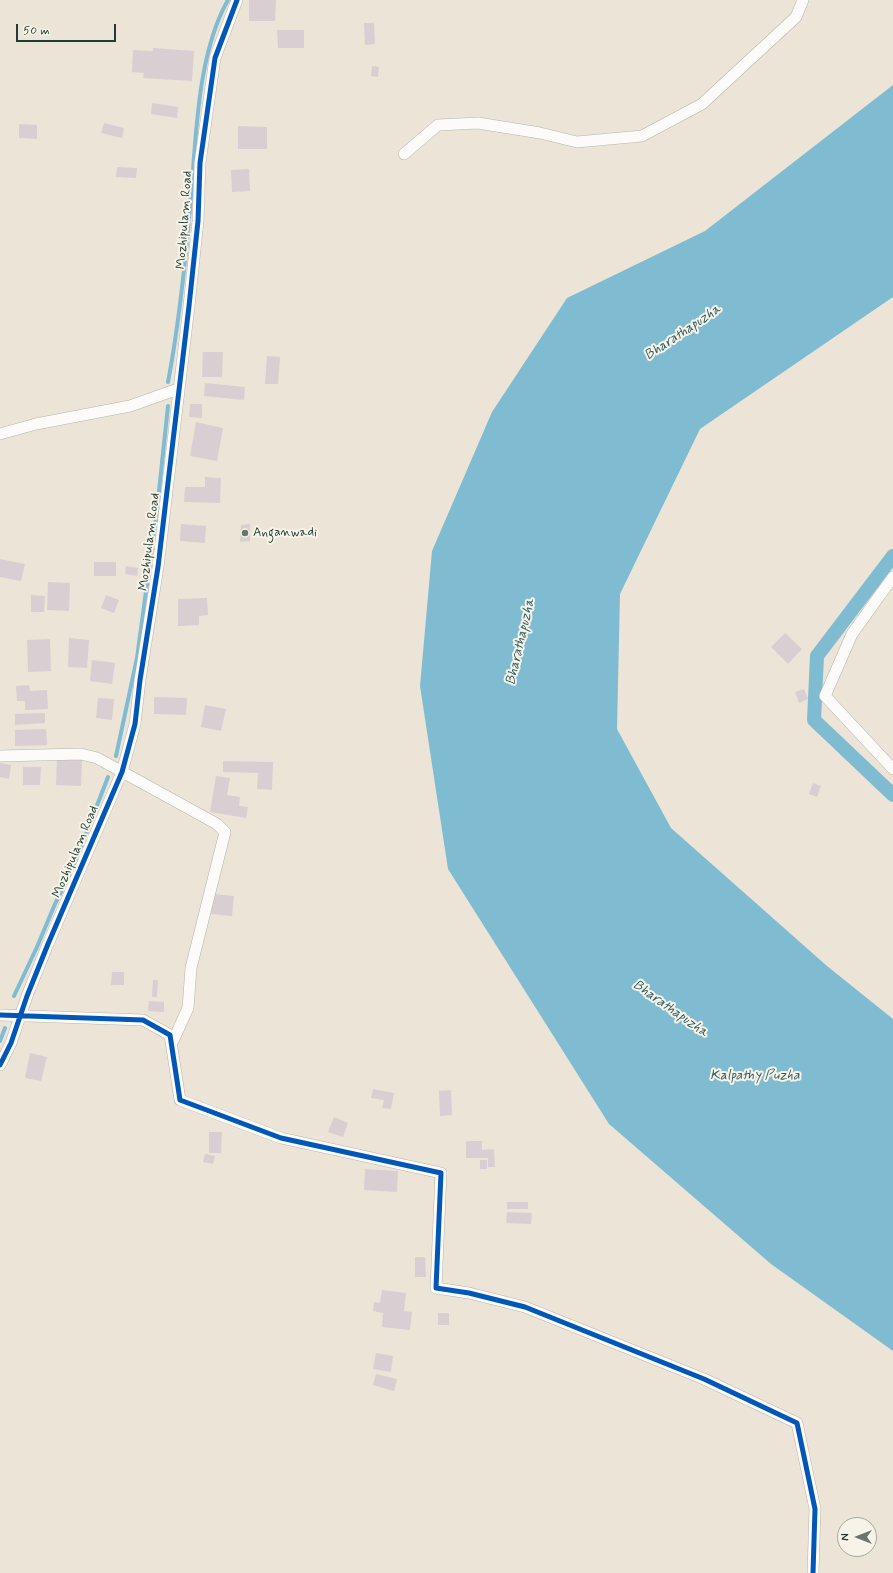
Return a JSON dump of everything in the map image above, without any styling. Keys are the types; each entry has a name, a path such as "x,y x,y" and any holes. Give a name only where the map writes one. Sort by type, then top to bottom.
{"street":[{"name":"Mozhipulam Road","path":"0,1065 11,1043 48,944 122,772 135,724 140,680 159,560 197,229 200,164 215,58 237,0"},
{"path":"404,154 438,125 478,123 540,133 576,142 642,136 702,104 796,17 803,0"},
{"path":"0,434 36,424 130,406 178,389"},
{"path":"893,577 852,634 826,696 893,769"},
{"path":"0,756 81,754 97,758 216,824 225,832 191,968 188,1008 173,1041 170,1035 143,1020 21,1014 19,1016 0,1015"},
{"path":"170,1035 180,1100 281,1138 441,1173 436,1288 469,1293 525,1307 704,1379 797,1424 815,1509 813,1573"}],"water":[{"name":"Kalpathy Puzha","path":"893,85 893,297 700,429 620,594 617,729 671,828 827,966 893,1019 893,1351 771,1264 609,1124 448,869 420,686 432,551 492,412 567,298 705,231"}],"building":[{"path":"249,0 276,0 275,21 249,21"},
{"path":"364,23 374,23 375,44 365,45"},
{"path":"277,30 304,30 304,48 278,48"},
{"path":"153,48 194,51 192,81 143,78 144,73 132,72 133,50 153,51"},
{"path":"372,66 379,67 378,77 371,76"},
{"path":"152,103 178,107 177,118 151,114"},
{"path":"104,123 124,128 122,138 101,133"},
{"path":"19,124 37,125 37,139 19,138"},
{"path":"238,126 267,127 267,149 238,149"},
{"path":"117,167 137,168 136,178 116,177"},
{"path":"249,169 250,191 232,192 231,170"},
{"path":"203,352 223,352 222,377 202,377"},
{"path":"267,356 280,357 278,384 265,384"},
{"path":"205,383 245,387 244,400 204,396"},
{"path":"190,404 202,404 202,418 189,417"},
{"path":"196,422 223,428 217,461 190,456"},
{"path":"205,477 221,478 220,503 184,502 185,487 205,487"},
{"path":"181,524 206,526 205,543 180,541"},
{"name":"Anganwadi","path":"250,524 250,541 240,542 241,525"},
{"path":"0,559 25,564 21,581 0,577"},
{"path":"94,562 116,562 116,576 94,576"},
{"path":"126,566 138,568 137,576 125,574"},
{"path":"48,582 70,583 69,611 47,610"},
{"path":"31,595 45,596 44,612 31,612"},
{"path":"106,595 119,600 114,613 101,608"},
{"path":"207,598 208,615 199,616 199,625 178,626 178,599"},
{"path":"785,633 802,649 788,664 771,647"},
{"path":"69,638 89,640 87,668 68,667"},
{"path":"50,639 51,671 28,672 27,640"},
{"path":"92,660 115,663 112,684 90,681"},
{"path":"29,685 30,691 47,690 48,709 25,710 25,701 17,701 16,686"},
{"path":"804,689 808,699 799,703 795,692"},
{"path":"154,697 187,698 186,715 154,714"},
{"path":"98,698 114,699 112,720 96,718"},
{"path":"205,705 226,709 221,731 201,727"},
{"path":"45,713 45,723 15,725 15,714"},
{"path":"46,729 47,745 15,746 15,730"},
{"path":"57,758 82,759 81,786 56,785"},
{"path":"223,761 273,762 272,790 257,789 258,773 223,772"},
{"path":"0,763 11,765 9,779 0,777"},
{"path":"23,767 41,767 40,785 23,785"},
{"path":"216,776 230,778 227,795 240,797 239,806 248,807 246,818 210,812"},
{"path":"813,783 821,786 817,797 809,794"},
{"path":"213,894 234,896 232,916 211,914"},
{"path":"112,972 124,972 124,985 111,985"},
{"path":"153,980 158,980 157,997 152,997"},
{"path":"149,1001 164,1002 164,1012 148,1011"},
{"path":"30,1053 47,1057 41,1081 25,1078"},
{"path":"373,1089 394,1093 391,1109 382,1108 384,1100 371,1098"},
{"path":"451,1090 452,1115 440,1116 439,1091"},
{"path":"334,1117 348,1123 343,1137 328,1132"},
{"path":"209,1132 222,1132 221,1153 209,1153"},
{"path":"466,1141 482,1141 482,1150 494,1149 495,1167 488,1167 488,1158 466,1158"},
{"path":"205,1154 215,1156 213,1164 203,1162"},
{"path":"480,1160 487,1160 487,1169 480,1169"},
{"path":"365,1169 398,1171 397,1192 364,1190"},
{"path":"507,1202 528,1202 528,1209 507,1209"},
{"path":"507,1212 532,1213 531,1224 506,1223"},
{"path":"415,1257 425,1257 426,1277 415,1277"},
{"path":"382,1290 406,1293 404,1311 412,1312 410,1330 382,1327 383,1313 373,1311 374,1302 380,1303"},
{"path":"438,1313 449,1313 449,1325 438,1325"},
{"path":"376,1353 393,1356 391,1372 373,1369"},
{"path":"376,1374 397,1379 394,1391 373,1385"}],"waterway":[{"path":"168,382 181,295 196,129 203,74 209,47 217,22 228,0"},
{"path":"116,756 137,658 157,510 168,406"},
{"path":"893,556 817,656 814,720 893,795"},
{"path":"14,996 74,865 108,777"},
{"path":"0,1041 5,1028"}],"cycle path":[{"path":"0,1065 11,1043 27,996 48,944 122,772 135,724 140,680 158,567 189,306 198,221 200,163 215,58 237,0"},
{"path":"0,1015 143,1020 170,1035 180,1100 281,1138 441,1173 436,1288 469,1293 525,1307 704,1379 797,1423 815,1509 813,1573"}],"place":[{"name":"Anganwadi","path":"245,533"}],"water label":[{"name":"Bharathapuzha","path":"683,333"},
{"name":"Bharathapuzha","path":"521,642"},
{"name":"Bharathapuzha","path":"670,1009"}]}
